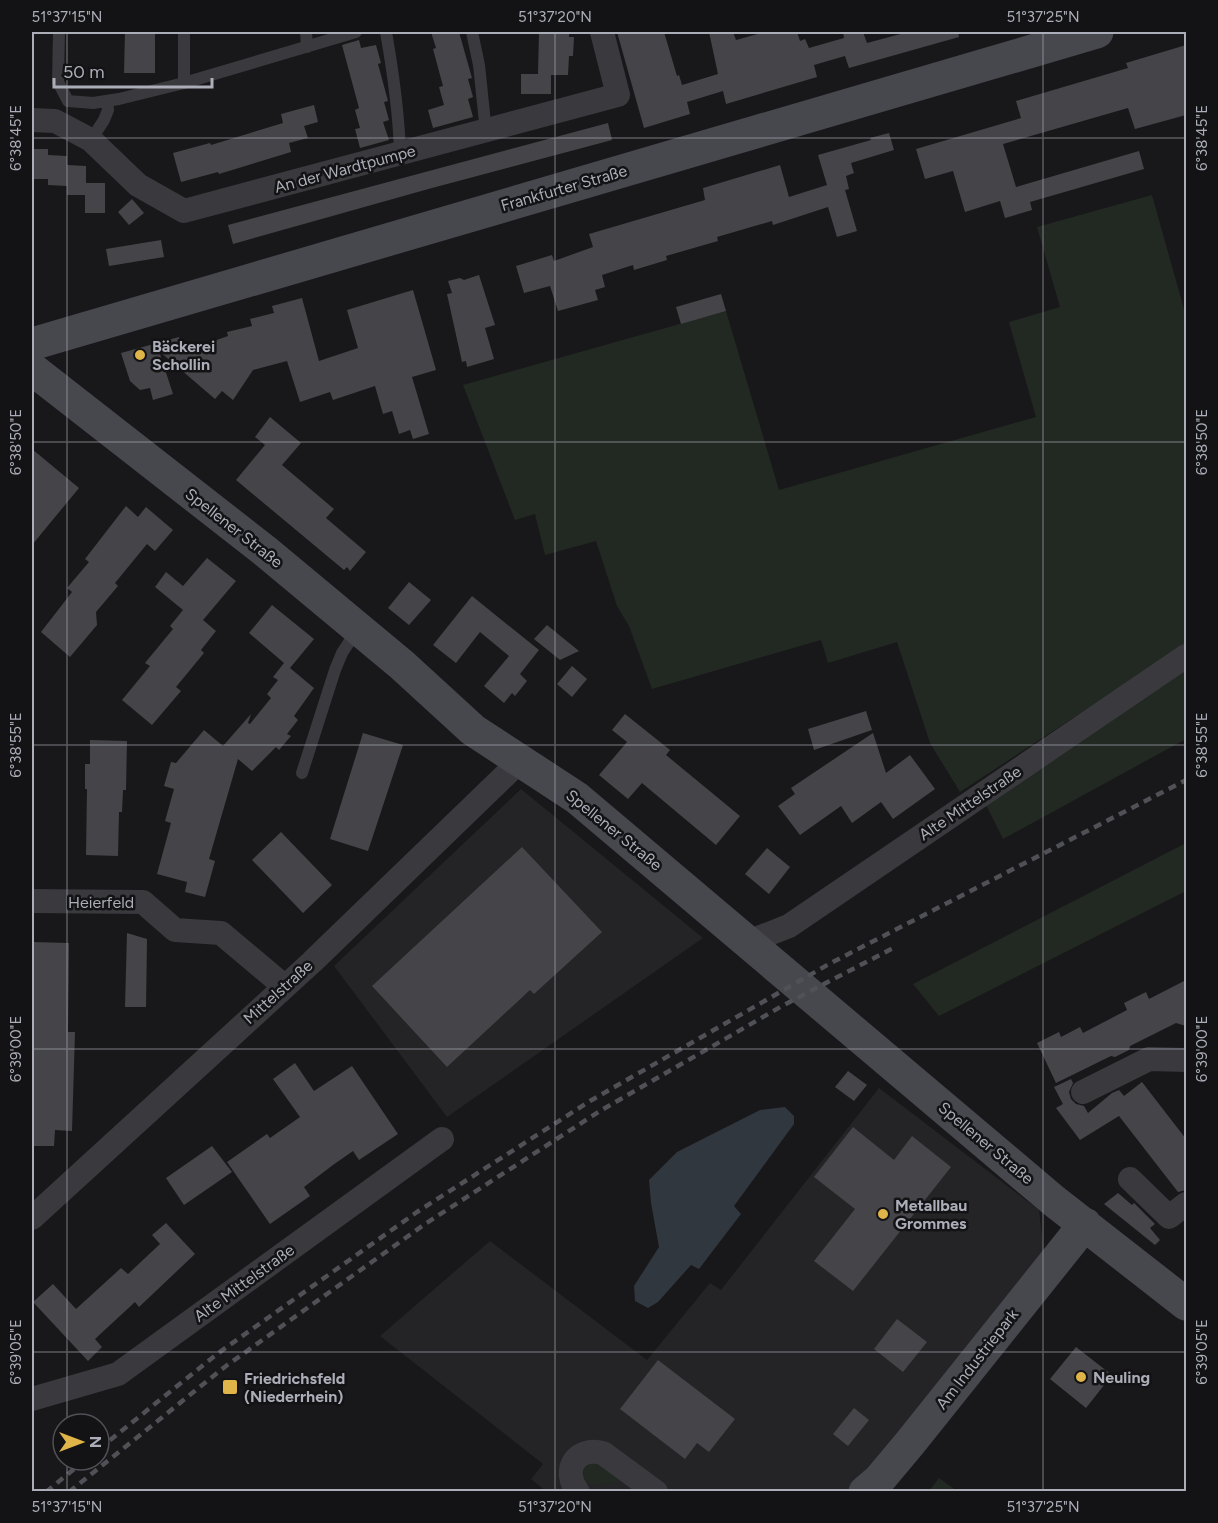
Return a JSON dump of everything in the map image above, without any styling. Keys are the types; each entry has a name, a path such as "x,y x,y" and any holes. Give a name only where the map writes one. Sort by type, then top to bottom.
{"street":[{"name":"An der Wardtpumpe","path":"52,114 91,140 138,185 184,211 618,95 602,32"},
{"name":"Frankfurter Straße","path":"32,344 1097,32"},
{"name":"Spellener Straße","path":"32,369 256,544 402,665 454,714 490,742 577,798 1054,1201 1186,1304"},
{"name":"Alte Mittelstraße","path":"748,942 789,926 1186,656"},
{"name":"Mittelstraße","path":"32,1218 284,986 520,761"},
{"name":"Heierfeld","path":"32,902 143,902 175,930 220,933 284,986"},
{"path":"1083,1092 1149,1059 1186,1066"},
{"name":"Alte Mittelstraße","path":"32,1399 118,1374 442,1139"},
{"path":"1130,1179 1168,1217 1186,1204"},
{"name":"Am Industriepark","path":"865,1491 879,1480 910,1443 1085,1224"},
{"path":"578,1491 570,1473 572,1464 585,1452 594,1451 603,1454 656,1491"}],"lane":[{"path":"59,32 58,82 52,114 184,83 356,32"},
{"path":"184,32 184,83"},
{"path":"306,32 307,47"},
{"path":"386,32 397,99 400,153"},
{"path":"472,32 479,65 486,132"},
{"path":"91,140 104,120 108,110 108,101"},
{"path":"302,773 335,670 342,653 358,629"}],"shaded area":[{"path":"1152,195 1186,316 1186,644 960,792 930,743 897,642 828,663 821,640 652,689 629,626 617,606 596,541 545,555 535,514 515,520 463,385 726,311 779,490 1036,417 1009,322 1060,307 1037,227"},
{"path":"1186,665 1186,739 1003,839 984,801"},
{"path":"521,789 703,938 447,1117 334,966"},
{"path":"1186,843 1186,891 939,1016 913,984"},
{"path":"879,1088 1039,1210 1044,1252 859,1491 546,1491 531,1479 543,1464 380,1336 490,1241 647,1360 710,1283 721,1290"},
{"path":"785,1107 794,1116 794,1124 734,1206 741,1214 699,1269 691,1265 658,1302 648,1308 635,1301 634,1286 659,1247 649,1180 677,1152 760,1110"},
{"path":"594,1461 618,1478 617,1481 594,1485 587,1480 584,1476 584,1468"},
{"path":"939,1478 957,1491 929,1491"}],"building":[{"path":"125,32 155,32 155,73 124,73"},
{"path":"431,32 459,32 472,78 468,79 473,97 468,99 473,117 433,128 428,110 444,105 439,87 443,86"},
{"path":"539,32 569,32 569,37 574,37 573,56 569,56 568,75 551,75 551,94 521,94 521,74 538,74"},
{"path":"617,32 664,32 677,76 679,75 682,85 718,74 709,32 733,32 736,40 765,32 797,32 800,41 805,39 809,48 844,38 843,32 863,32 867,43 908,32 958,32 959,37 849,68 845,56 814,65 817,77 726,104 723,91 687,102 690,114 644,128"},
{"path":"359,40 361,48 376,45 381,63 378,64 388,101 384,102 389,120 383,122 389,140 360,148 355,129 360,128 355,110 359,108 342,45"},
{"path":"1186,45 1186,115 1135,129 1128,108 1003,144 1016,187 1139,151 1144,169 1030,202 1032,210 1005,218 1000,201 965,212 953,171 925,179 916,149 1021,118 1016,101 1128,68 1126,63"},
{"path":"314,105 318,122 304,126 308,138 289,143 291,152 219,174 218,172 181,182 173,153 210,143 211,145 283,123 281,114"},
{"path":"608,123 612,140 233,244 228,225"},
{"path":"889,133 894,150 851,163 854,173 846,176 849,189 845,190 857,231 837,237 828,207 773,225 772,221 717,237 718,241 666,256 667,260 634,270 633,265 602,275 605,287 595,290 598,300 558,311 550,286 524,293 516,266 552,255 554,261 593,247 589,234 705,200 703,188 780,165 789,197 827,185 818,155"},
{"path":"32,149 48,149 48,155 67,156 67,165 86,166 86,183 105,183 105,213 85,213 85,195 67,195 67,186 48,185 48,179 32,179"},
{"path":"132,199 144,213 129,225 118,212"},
{"path":"161,240 164,257 109,266 106,249"},
{"path":"479,275 495,325 485,328 494,359 467,367 466,361 462,362 447,294 452,293 448,281 460,278 464,280"},
{"path":"413,290 436,370 412,377 429,434 413,439 410,430 399,434 392,411 383,414 375,386 333,400 330,392 300,402 287,361 253,370 233,400 222,391 215,399 159,351 173,394 153,400 150,388 140,390 130,381 121,353 179,337 183,352 228,336 227,332 252,326 250,319 274,313 272,306 302,298 319,361 358,348 347,310"},
{"path":"721,294 726,311 681,324 676,307"},
{"path":"270,417 301,443 282,465 334,509 326,518 366,552 350,571 347,567 344,570 236,480 265,445 255,437"},
{"path":"32,449 79,488 32,545"},
{"path":"126,506 138,517 146,507 173,530 155,551 147,544 115,583 118,586 96,612 97,625 70,657 41,632 72,592 67,588 89,562 85,559"},
{"path":"207,558 236,581 203,620 216,631 201,650 204,653 176,687 181,691 152,725 122,700 150,666 145,663 173,629 170,626 183,610 155,587 166,572 183,586"},
{"path":"409,582 431,600 409,625 388,608"},
{"path":"472,596 539,650 520,674 527,681 515,696 512,693 504,703 484,686 509,656 480,632 456,663 433,645"},
{"path":"272,605 314,639 290,668 314,688 294,716 298,720 287,734 291,736 279,750 276,747 252,771 238,759 209,859 215,861 205,897 185,892 187,882 157,874 171,823 165,821 174,789 164,786 171,762 176,763 204,730 223,746 251,714 248,723 250,724 271,698 267,694 278,680 273,677 284,663 249,633"},
{"path":"547,625 579,651 560,660 534,639"},
{"path":"572,666 587,679 572,697 557,684"},
{"path":"866,711 872,730 814,750 808,729"},
{"path":"625,714 670,750 666,755 740,816 716,845 642,783 628,799 599,775 627,742 612,730"},
{"path":"363,733 403,745 368,851 330,839"},
{"path":"873,733 886,773 910,755 935,789 893,819 881,802 852,823 841,806 800,835 778,806 795,794 791,788"},
{"path":"90,740 127,741 126,790 123,790 122,812 119,812 118,856 86,855 85,764 90,764"},
{"path":"281,832 332,885 303,913 252,860"},
{"path":"522,847 602,932 534,994 530,990 447,1067 372,986"},
{"path":"767,848 790,867 769,894 745,874"},
{"path":"127,933 147,939 146,1007 125,1007"},
{"path":"32,942 69,943 68,1032 75,1032 72,1131 55,1130 54,1146 34,1146"},
{"path":"1186,980 1186,1026 1176,1023 1130,1046 1129,1050 1115,1057 1111,1056 1056,1083 1037,1043 1059,1032 1061,1037 1080,1027 1083,1033 1127,1010 1124,1003 1146,992 1149,999"},
{"path":"295,1063 314,1091 352,1066 398,1134 359,1160 353,1151 333,1165 304,1187 310,1196 270,1224 227,1162 267,1134 270,1138 300,1117 273,1079"},
{"path":"848,1071 867,1085 854,1101 835,1087"},
{"path":"1071,1079 1073,1083 1069,1092 1071,1099 1076,1104 1084,1106 1088,1113 1112,1093 1119,1090 1124,1096 1142,1082 1186,1139 1186,1190 1178,1192 1119,1116 1080,1140 1056,1108 1063,1104 1054,1087"},
{"name":"Metallbau Grommes","path":"853,1127 894,1160 912,1136 951,1167 853,1291 814,1261 855,1209 814,1177"},
{"path":"212,1146 232,1172 184,1205 166,1178"},
{"path":"1118,1193 1132,1205 1134,1203 1155,1224 1150,1228 1160,1240 1155,1245 1104,1204"},
{"path":"166,1223 195,1254 139,1307 135,1302 95,1339 102,1347 88,1361 33,1302 53,1284 76,1309 121,1268 128,1274 160,1244 152,1235"},
{"path":"897,1319 927,1342 903,1372 874,1349"},
{"name":"Neuling","path":"1076,1347 1112,1375 1086,1408 1050,1379"},
{"path":"658,1360 735,1419 709,1452 697,1443 685,1459 620,1409"},
{"path":"854,1408 869,1420 848,1446 833,1434"}],"railway":[{"path":"111,1439 217,1354 417,1212 590,1101 829,964 1186,780"},
{"path":"69,1492 226,1366 425,1224 600,1111 782,1006 895,947"},
{"path":"46,1492 70,1472"}],"place":[{"name":"Bäckerei Schollin","path":"140,355"},
{"name":"Metallbau Grommes","path":"883,1214"},
{"name":"Neuling","path":"1081,1377"},
{"name":"Friedrichsfeld (Niederrhein)","path":"230,1387"}]}
